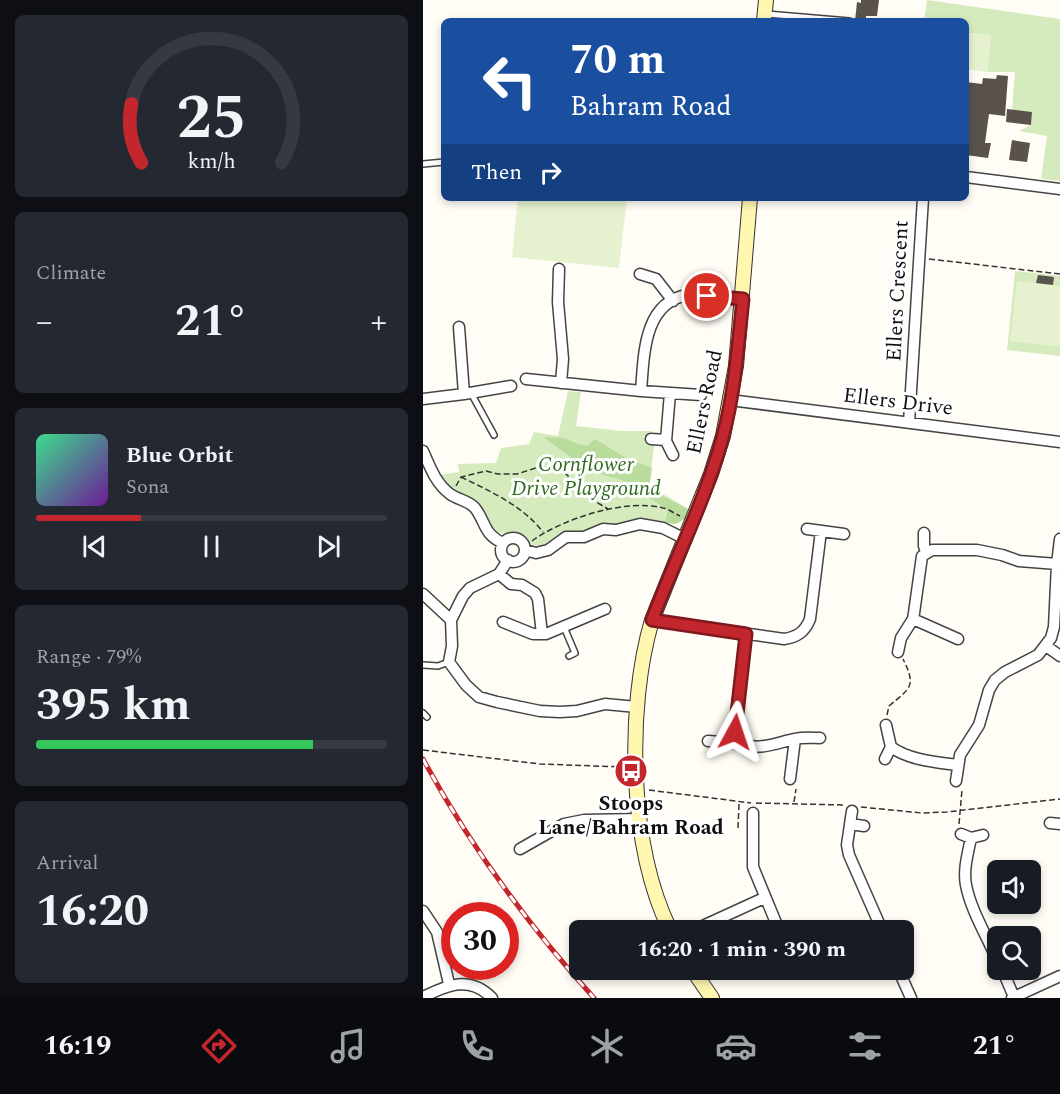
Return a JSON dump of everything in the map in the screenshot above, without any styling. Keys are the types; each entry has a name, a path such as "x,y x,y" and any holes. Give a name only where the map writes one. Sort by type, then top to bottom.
{"street":[{"path":"969,177 1060,189"},
{"name":"Ellers Road","path":"666,920 653,886 639,819 636,768 637,707 646,641 652,620 723,435 730,400 743,299 750,201"},
{"name":"Ellers Crescent","path":"909,423 923,201"},
{"path":"559,269 558,302 563,359 561,383"},
{"path":"640,274 656,279 673,301"},
{"path":"641,391 647,338 658,313 673,301 689,295 743,299"},
{"path":"459,327 468,393"},
{"path":"526,379 701,395"},
{"path":"423,399 511,386"},
{"path":"670,393 666,440 673,455"},
{"name":"Ellers Drive","path":"730,400 1060,442"},
{"path":"651,439 666,440"},
{"path":"423,451 428,474 452,495 475,508 487,532 495,540 503,543"},
{"path":"525,548 519,560 508,560 502,555 503,543 509,538 517,538 525,548 536,553 548,550 566,537 584,537 603,529 616,530 640,524 663,528 685,539"},
{"path":"807,529 844,534"},
{"path":"652,620 784,639 793,638 808,625 821,531"},
{"path":"924,533 926,552"},
{"path":"955,781 957,765 965,744 979,725 989,690 995,680 1005,672 1038,655 1046,646 1054,627 1060,539"},
{"path":"898,652 901,638 912,619 922,556 926,552 977,549 1019,561 1057,564"},
{"path":"508,560 499,574 470,588 463,596 451,620 452,646 449,662 466,686 479,697 540,711 577,711 605,704 637,707"},
{"path":"499,574 510,584 522,585 535,593 538,599 542,634"},
{"path":"423,594 451,620"},
{"path":"503,622 533,634 542,634 605,609"},
{"path":"912,619 958,639"},
{"path":"746,634 735,725 735,732 739,740 742,744 762,746 795,739 820,738"},
{"path":"1046,646 1060,656"},
{"path":"885,759 891,747 886,725"},
{"path":"791,779 795,739"},
{"path":"708,741 733,743 739,740"},
{"path":"891,747 907,755 957,765"},
{"path":"852,811 847,845 849,855 878,920"},
{"path":"753,813 753,867 774,920"},
{"path":"520,849 564,824 584,819 639,819"},
{"path":"850,824 864,826"},
{"path":"740,829 752,830"},
{"path":"983,835 966,836 966,885 971,903 987,938"},
{"path":"717,920 764,898"},
{"path":"423,910 437,932 449,984"},
{"path":"1006,980 1013,998 1060,976"},
{"path":"700,980 712,998"},
{"path":"903,980 911,998"},
{"path":"423,997 449,984 471,986 487,993 492,998"}],"lane":[{"path":"765,12 821,18"},
{"path":"423,164 441,162"},
{"path":"468,393 494,435"},
{"path":"564,627 575,653 569,656"},
{"path":"423,665 438,666 449,662"}],"path":[{"path":"919,258 1060,274"},
{"path":"452,495 461,477 486,471 498,474 517,474 539,467 553,467 564,472 591,499 608,509"},
{"path":"461,477 490,491 533,518 544,532"},
{"path":"525,548 544,532 593,512 608,509 639,506 663,508 691,522"},
{"path":"886,725 889,706 909,689 912,679 898,652"},
{"path":"423,750 540,765 636,768"},
{"path":"791,779 797,783 794,803"},
{"path":"955,781 962,786 959,824 966,836"},
{"path":"739,802 738,827 740,829"}],"green space":[{"path":"927,0 1060,19 1060,181 1041,179 1047,136 1019,131 1031,125 1032,112 1012,110 1015,72 987,72 991,35 969,33 969,18 924,18"},
{"path":"969,33 991,35 987,72 969,69"},
{"path":"518,201 627,201 619,268 512,257"},
{"path":"1015,271 1060,276 1060,356 1007,350"},
{"path":"1017,281 1060,286 1060,347 1010,341"},
{"name":"Cornflower Drive Playground","path":"568,391 581,392 576,426 621,431 653,431 643,437 654,446 649,489 667,496 688,509 676,524 642,518 619,524 599,525 579,532 566,531 538,546 519,535 495,533 481,508 444,482 440,475 459,472 458,464 496,463 501,448 529,444 534,432 558,436"},
{"path":"543,437 564,438 587,446 595,439 626,458 652,468 649,489 688,509 685,519 676,524 665,523 668,510 642,493 639,485 590,471"}],"building":[{"path":"861,0 879,0 877,16 855,18 857,2 861,3"},
{"path":"997,75 1008,76 1005,116 989,114 985,143 991,143 988,158 969,155 969,82 982,84 983,78 996,79"},
{"path":"1007,109 1032,112 1031,125 1006,122"},
{"path":"1012,140 1030,143 1027,162 1009,160"},
{"path":"1038,275 1054,277 1053,285 1036,283"}],"railway":[{"path":"423,759 460,823 501,884 594,998"}],"place":[{"name":"Stoops Lane/Bahram Road","path":"631,771"}],"route":[{"path":"707,296 743,299 736,366 723,435 711,474 652,620 746,634 735,732"}]}
